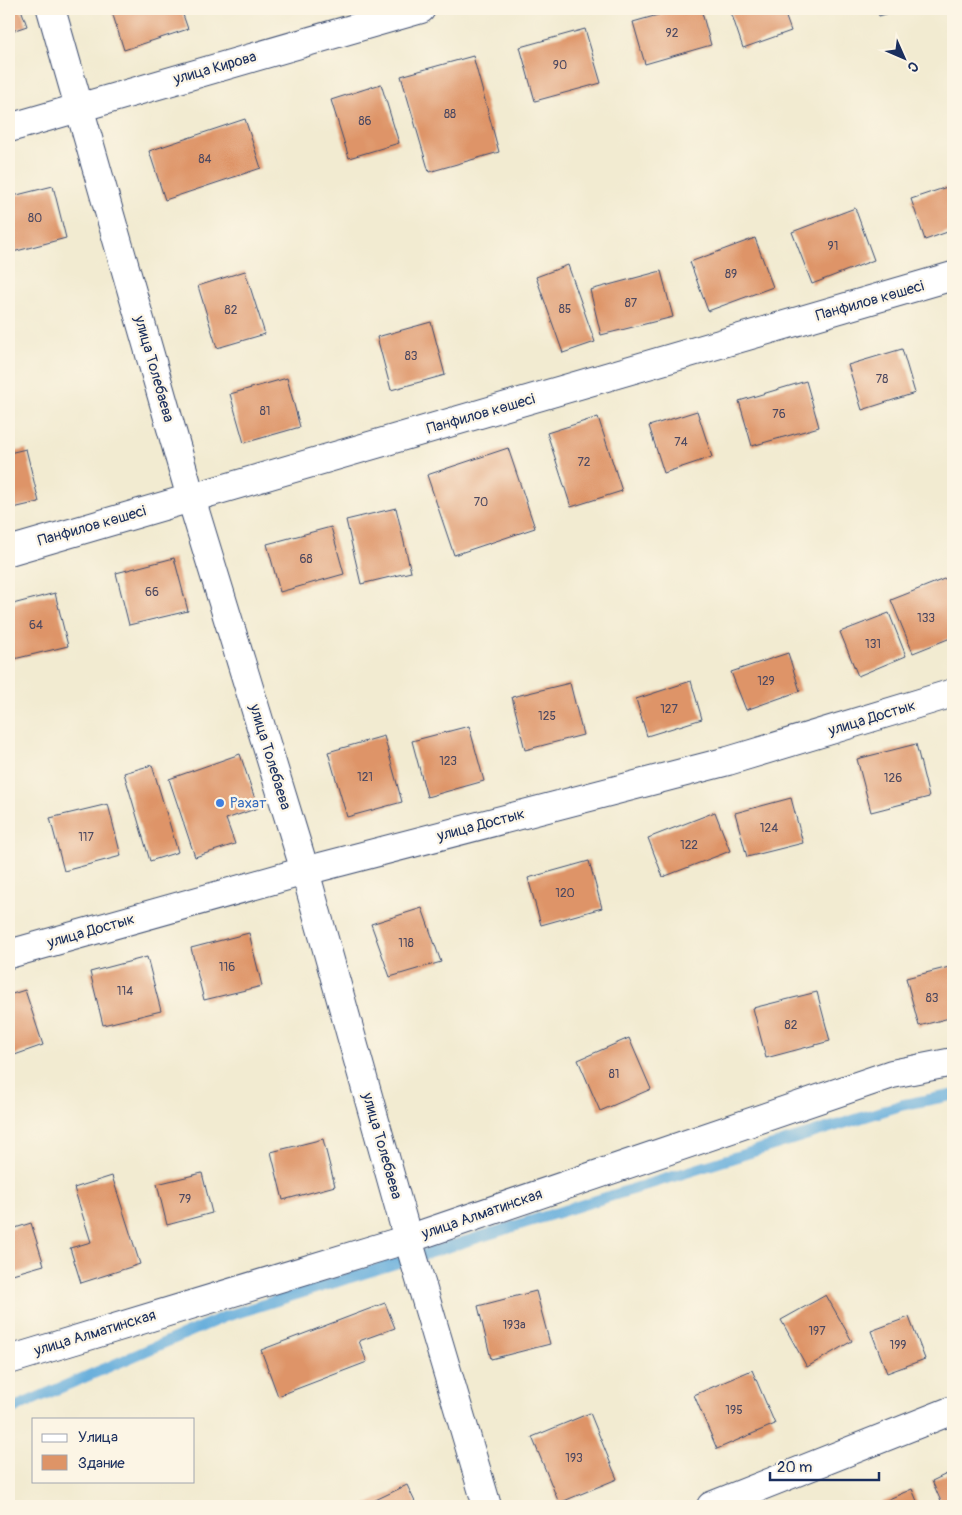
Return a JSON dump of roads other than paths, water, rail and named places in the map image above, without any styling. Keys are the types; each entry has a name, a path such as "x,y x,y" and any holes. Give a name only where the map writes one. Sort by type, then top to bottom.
{"street":[{"name":"улица Толебаева","path":"51,9 191,498 305,871 408,1239 487,1506"},
{"name":"улица Кирова","path":"9,128 422,9"},
{"name":"Панфилов көшесі","path":"9,551 953,276"},
{"name":"улица Достык","path":"9,954 305,871 728,761 953,693"},
{"name":"улица Алматинская","path":"9,1360 408,1239 892,1074 953,1062"},
{"path":"712,1506 953,1410"}],"waterway":[{"path":"9,1410 224,1317 902,1105 953,1095"}],"place":[{"name":"Рахат","path":"220,803"}]}
